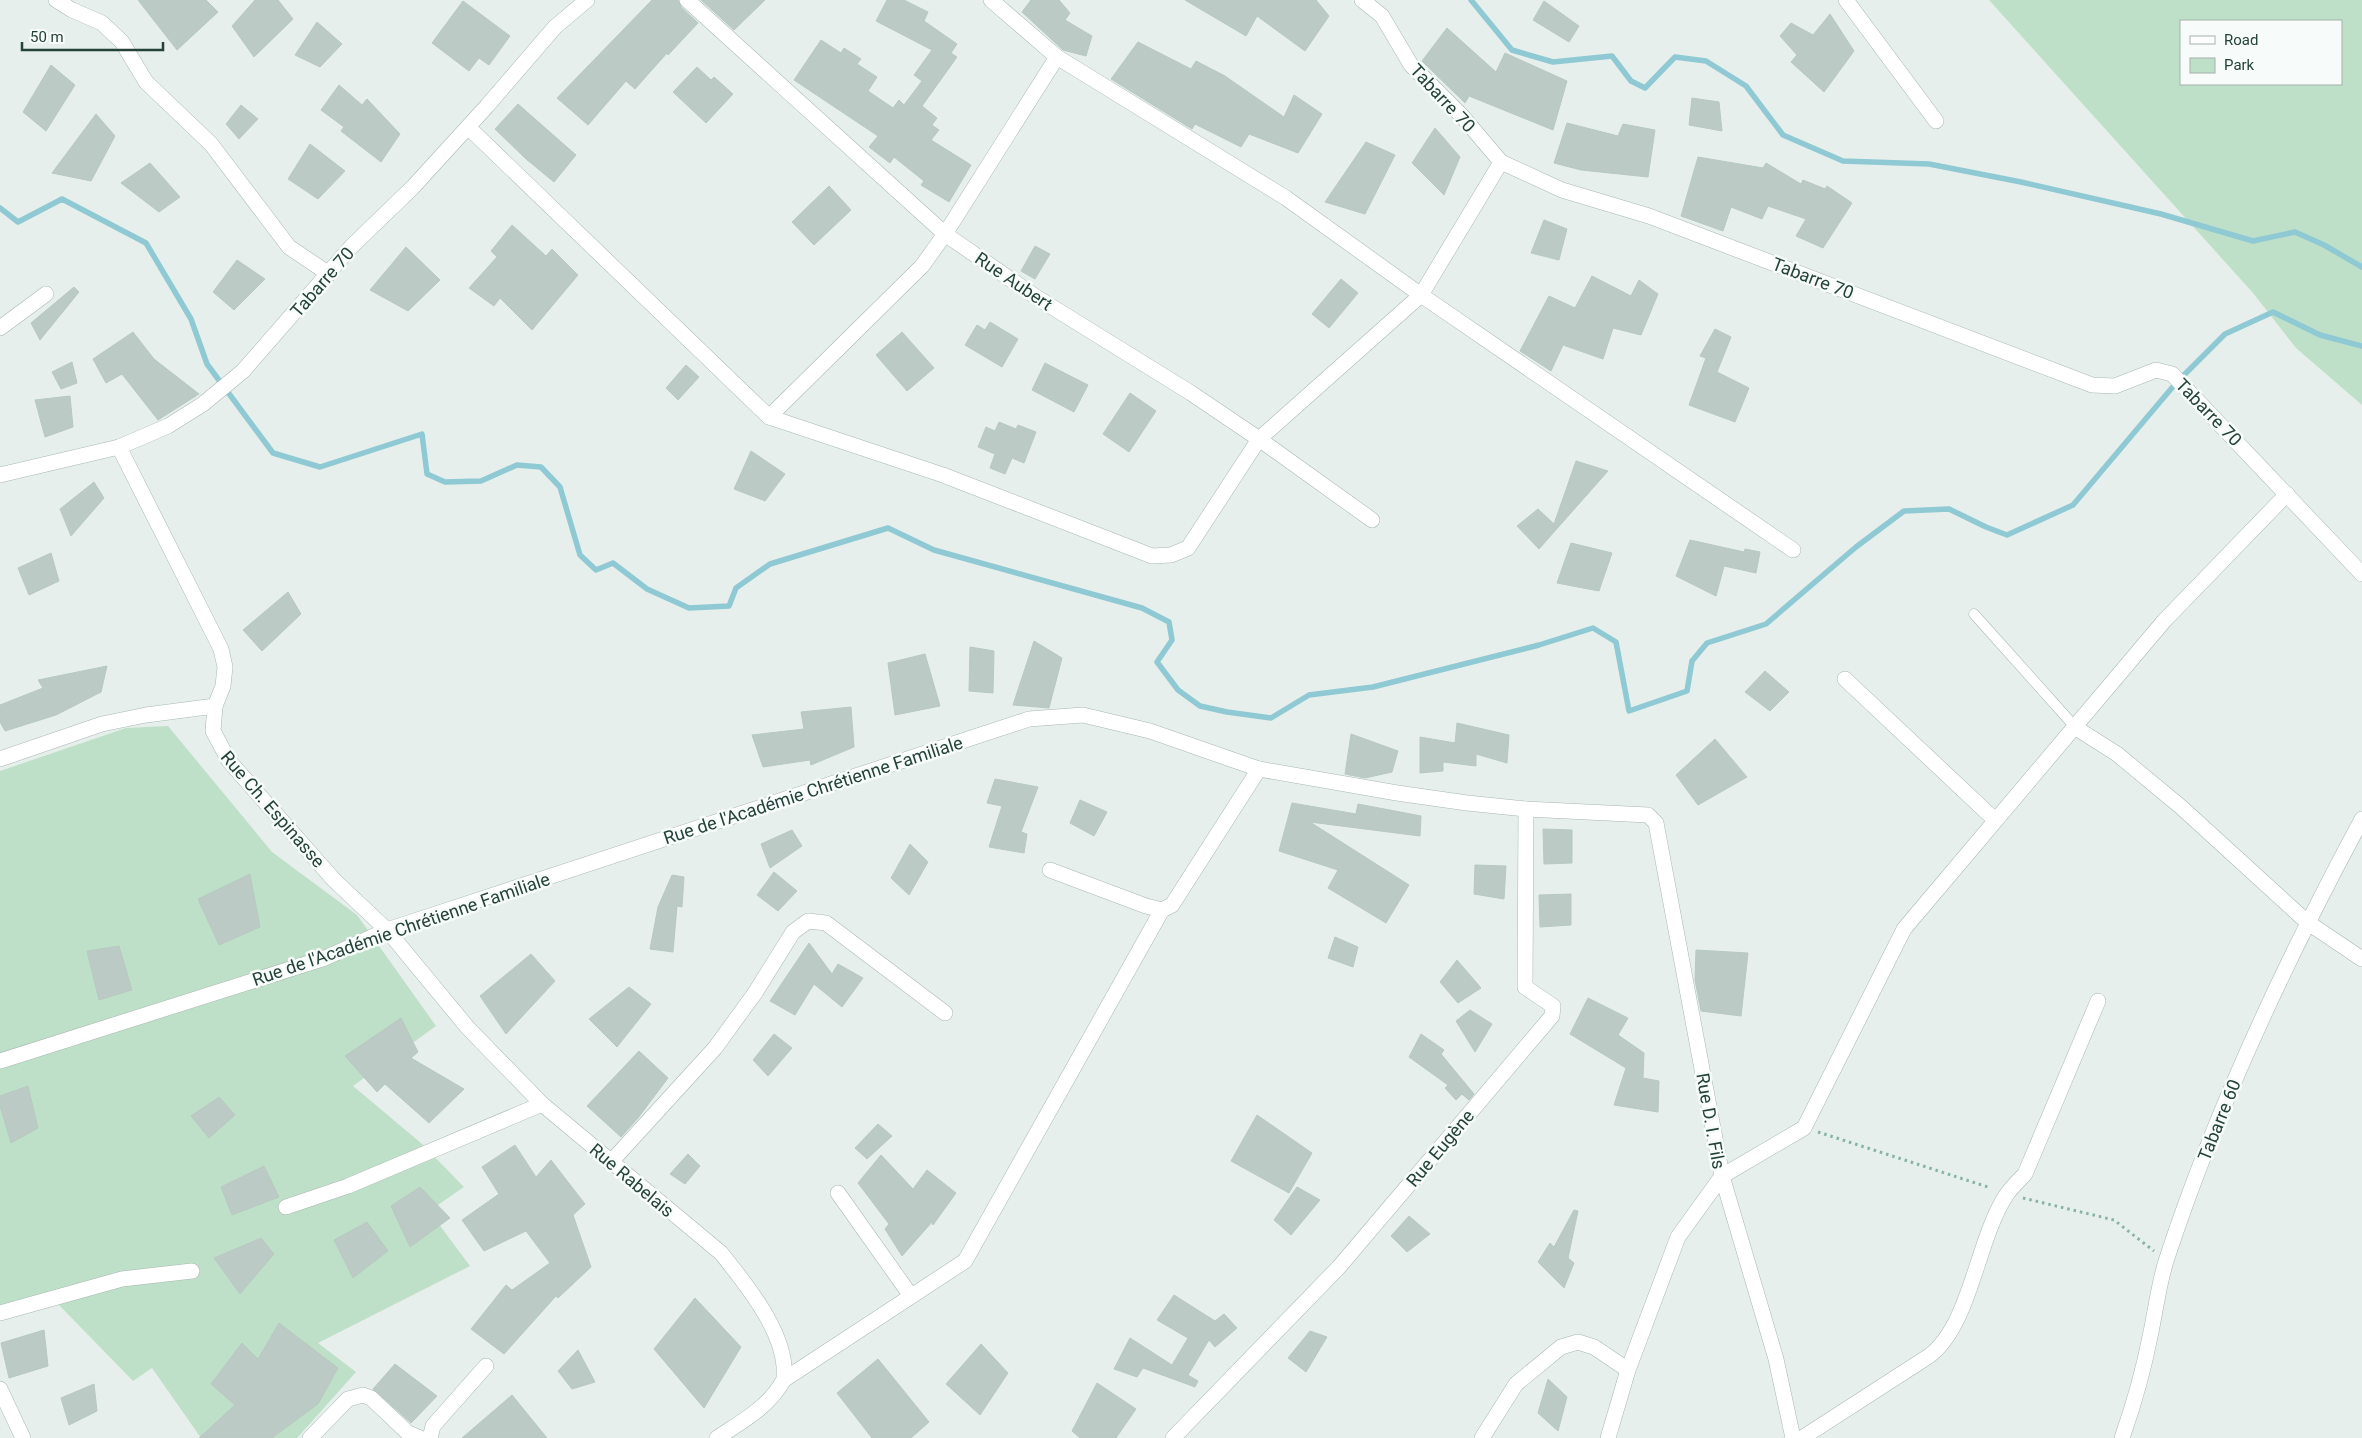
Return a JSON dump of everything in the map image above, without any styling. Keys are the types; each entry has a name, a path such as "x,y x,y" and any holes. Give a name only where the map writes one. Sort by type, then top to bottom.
{"street":[{"path":"56,0 72,10 102,23 122,42 146,82 210,144 289,247 329,274"},
{"name":"Tabarre 70","path":"0,474 119,447 168,426 216,393 250,364 352,247 413,187 555,27 587,0"},
{"name":"Rue Aubert","path":"687,0 945,234 1036,297 1191,393 1372,520"},
{"path":"991,0 1057,57 1286,198 1421,295 1793,550"},
{"name":"Tabarre 70","path":"1362,0 1382,16 1411,65 1462,116 1501,162 1562,190 1649,216 2092,385 2116,386 2156,370 2172,374 2362,574"},
{"path":"1846,0 1936,121"},
{"path":"769,416 922,266 945,234 1057,57"},
{"path":"468,127 769,416 943,475 1152,556 1171,555 1188,548 1259,439 1421,295 1501,162"},
{"path":"0,328 46,294"},
{"name":"Rue Ch. Espinasse","path":"119,447 221,649 225,667 223,686 215,706 213,732 229,761 334,880 387,930"},
{"path":"1793,1438 1776,1359 1722,1176 1804,1128 1904,929 1995,820 2076,728 2164,621 2287,494"},
{"path":"1845,680 1995,820"},
{"path":"0,758 102,724 146,715 215,706"},
{"name":"Rue de l'Académie Chrétienne Familiale","path":"0,1061 325,958 387,930 1029,719 1083,715 1150,731 1259,769 1450,801 1526,809 1648,815"},
{"path":"2076,728 2118,754 2181,806 2307,922 2362,958"},
{"path":"717,1438 766,1404 785,1379 965,1261 1162,910 1172,905 1259,769"},
{"name":"Rue Eugène","path":"1173,1438 1339,1267 1552,1016 1553,1006 1525,987 1526,809"},
{"name":"Rue D. I. Fils","path":"1608,1438 1628,1370 1678,1237 1722,1176 1656,823 1648,815"},
{"name":"Tabarre 60","path":"2122,1438 2148,1350 2166,1260 2244,1057 2307,922 2362,819"},
{"path":"1050,870 1146,906 1162,910"},
{"path":"610,1163 715,1048 755,993 793,932 808,921 826,923 945,1013"},
{"name":"Rue Rabelais","path":"387,930 468,1028 542,1104 610,1163 721,1253 744,1281 771,1325 783,1352 785,1379"},
{"path":"1802,1438 1940,1348 1952,1330 1996,1212 2007,1193 2025,1174 2098,1001"},
{"path":"286,1207 348,1186 542,1104"},
{"path":"838,1193 910,1296"},
{"path":"0,1313 122,1279 192,1271"},
{"path":"1482,1438 1516,1384 1561,1347 1578,1342 1594,1347 1628,1370"},
{"path":"430,1438 433,1426 486,1366"},
{"path":"0,1388 23,1438"},
{"path":"310,1438 348,1399 363,1395 371,1398 408,1434 420,1438"}],"lane":[{"path":"1974,614 2076,728"}],"path":[{"path":"1804,1128 1962,1180 2114,1220 2166,1260"}],"green space":[{"path":"1989,0 2362,0 2362,405 2296,348 2253,293"},
{"path":"168,726 272,852 357,915 436,1026 353,1086 421,1143 464,1187 429,1211 470,1266 318,1343 356,1372 297,1438 201,1438 152,1368 133,1381 58,1304 0,1321 0,771 126,728"}],"building":[{"path":"138,0 206,0 218,12 177,50"},
{"path":"255,0 278,0 293,19 254,57 232,26"},
{"path":"652,0 678,0 681,7 698,23 668,55 667,53 635,89 626,81 588,125 557,98"},
{"path":"701,0 765,0 734,30"},
{"path":"887,0 904,0 928,12 924,21 957,44 951,53 957,57 922,106 937,118 932,125 939,130 931,140 971,165 949,202 921,185 924,181 894,157 890,163 869,147 878,136 794,80 821,40 841,53 844,48 861,59 857,64 877,77 868,91 893,108 899,100 904,105 922,81 914,75 932,50 876,21"},
{"path":"1031,0 1059,0 1070,13 1065,20 1092,36 1086,56 1063,50 1022,12"},
{"path":"1185,0 1316,0 1329,16 1305,51 1257,16 1246,36"},
{"path":"463,1 510,36 489,65 479,58 469,71 432,43"},
{"path":"1544,1 1579,26 1569,42 1533,20"},
{"path":"1830,14 1854,51 1824,92 1791,62 1797,55 1780,36 1791,23 1813,35"},
{"path":"317,22 342,44 320,67 295,55"},
{"path":"1447,28 1496,72 1505,53 1567,81 1553,130 1469,96 1465,103 1422,61"},
{"path":"1138,42 1191,69 1196,61 1225,76 1284,117 1294,95 1322,114 1298,153 1249,134 1241,147 1195,124 1192,129 1111,79"},
{"path":"51,65 75,85 46,131 23,112"},
{"path":"697,67 711,80 714,77 733,94 706,123 673,92"},
{"path":"339,85 362,105 367,99 400,134 381,162 341,131 344,127 321,110"},
{"path":"1692,98 1719,102 1722,131 1689,125"},
{"path":"518,104 576,155 554,182 526,159 495,129"},
{"path":"241,105 258,119 239,139 226,124"},
{"path":"96,114 115,136 91,181 52,173"},
{"path":"1567,123 1618,136 1623,124 1655,130 1648,177 1581,170 1554,163"},
{"path":"1435,128 1460,157 1444,195 1412,163"},
{"path":"1366,142 1395,155 1365,214 1325,202"},
{"path":"310,144 345,171 318,199 288,179"},
{"path":"1698,157 1763,168 1766,163 1801,184 1803,180 1825,189 1827,186 1852,203 1823,248 1796,236 1806,219 1768,206 1762,219 1731,207 1723,231 1681,216"},
{"path":"150,163 180,197 159,212 121,183"},
{"path":"829,186 851,210 814,245 792,222"},
{"path":"1544,220 1567,229 1559,260 1531,253"},
{"path":"512,225 546,256 552,249 578,275 532,330 500,298 494,306 469,288 497,257 491,251"},
{"path":"1035,246 1050,254 1035,279 1021,271"},
{"path":"406,247 440,280 408,311 370,290"},
{"path":"237,260 265,279 234,310 213,292"},
{"path":"1592,276 1631,296 1639,280 1658,294 1641,335 1613,328 1603,359 1563,345 1551,371 1520,351 1549,296 1575,308"},
{"path":"1341,279 1358,293 1329,328 1312,314"},
{"path":"74,287 79,292 40,340 31,323"},
{"path":"990,322 1018,339 1002,367 965,345 977,325 985,330"},
{"path":"1715,329 1731,337 1717,372 1749,388 1735,422 1689,405 1706,358 1700,356"},
{"path":"133,332 154,359 199,394 158,420 122,374 106,383 93,359"},
{"path":"902,332 934,368 907,391 876,355"},
{"path":"72,362 77,383 61,389 52,372"},
{"path":"1045,363 1088,385 1074,412 1032,390"},
{"path":"686,365 699,377 678,400 666,388"},
{"path":"1130,393 1156,411 1129,452 1103,434"},
{"path":"70,396 73,427 45,437 35,400"},
{"path":"999,422 1016,429 1018,425 1036,432 1024,463 1012,458 1005,474 990,468 995,454 978,447 986,427 995,431"},
{"path":"751,451 785,474 765,501 734,489"},
{"path":"1576,461 1608,471 1539,549 1517,526 1538,509 1554,524"},
{"path":"94,482 104,498 71,536 60,509"},
{"path":"1690,540 1744,552 1745,549 1760,552 1756,573 1724,566 1716,596 1676,576"},
{"path":"1571,543 1612,553 1599,591 1557,583"},
{"path":"51,553 59,581 29,595 18,568"},
{"path":"288,592 301,614 262,651 243,630"},
{"path":"1034,641 1062,658 1049,708 1013,705"},
{"path":"970,647 994,651 993,693 969,691"},
{"path":"925,654 940,706 895,715 888,663"},
{"path":"107,666 101,692 56,715 5,731 0,722 0,705 43,688 38,680"},
{"path":"1765,671 1789,692 1770,711 1745,692"},
{"path":"851,707 854,747 811,765 810,760 763,767 752,735 804,729 801,712"},
{"path":"1457,723 1509,735 1507,763 1476,754 1476,766 1443,762 1443,771 1420,773 1420,737 1455,743"},
{"path":"1351,734 1398,751 1392,772 1365,778 1345,774"},
{"path":"1715,739 1747,777 1698,805 1676,775"},
{"path":"995,779 1038,787 1021,832 1027,834 1024,853 989,847 1002,806 987,803"},
{"path":"1080,800 1107,812 1094,836 1070,823"},
{"path":"1292,803 1356,814 1358,804 1421,816 1420,836 1310,822 1409,885 1386,923 1328,888 1338,870 1279,851"},
{"path":"1543,829 1572,830 1572,863 1544,864"},
{"path":"792,830 802,846 770,868 761,844"},
{"path":"910,844 928,862 909,895 891,878"},
{"path":"1475,865 1506,866 1504,899 1474,894"},
{"path":"774,872 797,891 778,911 757,895"},
{"path":"250,874 260,927 219,945 198,899"},
{"path":"672,875 684,877 682,907 677,906 673,952 650,949 658,907"},
{"path":"1571,894 1571,925 1540,927 1539,895"},
{"path":"1335,937 1358,947 1353,967 1328,958"},
{"path":"809,943 832,974 838,964 863,978 842,1007 814,984 795,1015 770,1001"},
{"path":"119,946 132,990 99,1000 87,951"},
{"path":"1696,950 1748,953 1741,1016 1701,1011 1695,980"},
{"path":"531,954 555,981 506,1034 480,996"},
{"path":"1457,960 1481,988 1458,1003 1440,982"},
{"path":"629,987 651,1004 617,1047 589,1019"},
{"path":"1588,998 1628,1018 1618,1035 1644,1053 1643,1078 1659,1081 1658,1112 1614,1105 1626,1068 1570,1034"},
{"path":"1470,1010 1492,1024 1475,1052 1456,1021"},
{"path":"401,1018 418,1052 411,1058 464,1089 429,1123 385,1084 377,1092 345,1056"},
{"path":"774,1034 792,1048 768,1076 753,1060"},
{"path":"1421,1034 1444,1050 1441,1054 1474,1094 1469,1100 1462,1094 1456,1100 1445,1088 1448,1085 1409,1057"},
{"path":"639,1051 668,1078 621,1137 587,1106"},
{"path":"28,1086 38,1128 11,1143 0,1106 0,1096"},
{"path":"219,1097 235,1115 209,1138 191,1116"},
{"path":"1257,1115 1312,1153 1289,1193 1231,1161"},
{"path":"878,1124 892,1136 867,1159 855,1148"},
{"path":"515,1145 536,1177 551,1160 585,1204 573,1215 591,1267 558,1298 556,1296 504,1354 471,1329 506,1285 512,1290 550,1263 526,1231 484,1251 462,1220 499,1194 482,1167"},
{"path":"688,1154 700,1166 685,1184 670,1174"},
{"path":"881,1155 913,1189 927,1170 956,1193 933,1225 932,1222 902,1256 885,1229 889,1224 858,1183"},
{"path":"264,1166 279,1197 232,1215 221,1187"},
{"path":"420,1187 450,1218 410,1247 391,1206"},
{"path":"1297,1187 1320,1200 1291,1235 1274,1220"},
{"path":"1574,1210 1578,1211 1568,1258 1574,1263 1564,1288 1538,1262 1550,1243 1554,1247"},
{"path":"1409,1216 1430,1234 1407,1252 1391,1236"},
{"path":"367,1222 388,1251 353,1278 334,1240"},
{"path":"261,1238 274,1254 240,1294 214,1258"},
{"path":"1174,1295 1215,1321 1224,1314 1237,1328 1215,1347 1209,1340 1188,1375 1198,1381 1195,1387 1143,1368 1137,1377 1114,1369 1130,1338 1172,1365 1188,1338 1157,1320"},
{"path":"695,1298 741,1347 704,1408 654,1349"},
{"path":"279,1323 338,1368 318,1404 272,1438 199,1438 235,1405 211,1384 242,1343 258,1359"},
{"path":"44,1330 48,1366 9,1378 1,1343"},
{"path":"1310,1331 1327,1337 1306,1372 1288,1358"},
{"path":"981,1344 1008,1373 980,1415 946,1384"},
{"path":"578,1350 595,1382 572,1389 558,1371"},
{"path":"878,1359 929,1422 911,1438 872,1438 837,1393"},
{"path":"395,1364 437,1396 411,1423 373,1389"},
{"path":"1548,1379 1567,1397 1558,1431 1538,1413"},
{"path":"1097,1383 1136,1409 1116,1438 1080,1438 1072,1431"},
{"path":"94,1384 97,1411 69,1425 61,1398"},
{"path":"512,1395 547,1438 462,1438"}],"waterway":[{"path":"1471,0 1512,50 1553,62 1612,56 1631,81 1645,88 1675,57 1706,61 1746,86 1783,135 1843,161 1929,164 2021,182 2161,214 2253,241 2295,232 2324,245 2362,267"},
{"path":"0,208 18,222 62,199 146,243 191,319 207,364 273,453 320,467 422,434 427,474 445,482 481,481 517,465 541,467 560,487 580,555 596,570 613,563 647,589 689,608 729,606 736,588 770,564 888,528 934,550 1142,608 1169,622 1172,640 1157,662 1178,690 1200,706 1271,718 1309,695 1373,687 1539,645 1593,628 1616,642 1629,711 1687,691 1692,661 1707,643 1766,624 1856,547 1904,511 1949,509 2007,535 2073,505 2176,383 2225,334 2273,312 2320,335 2362,346"}]}
